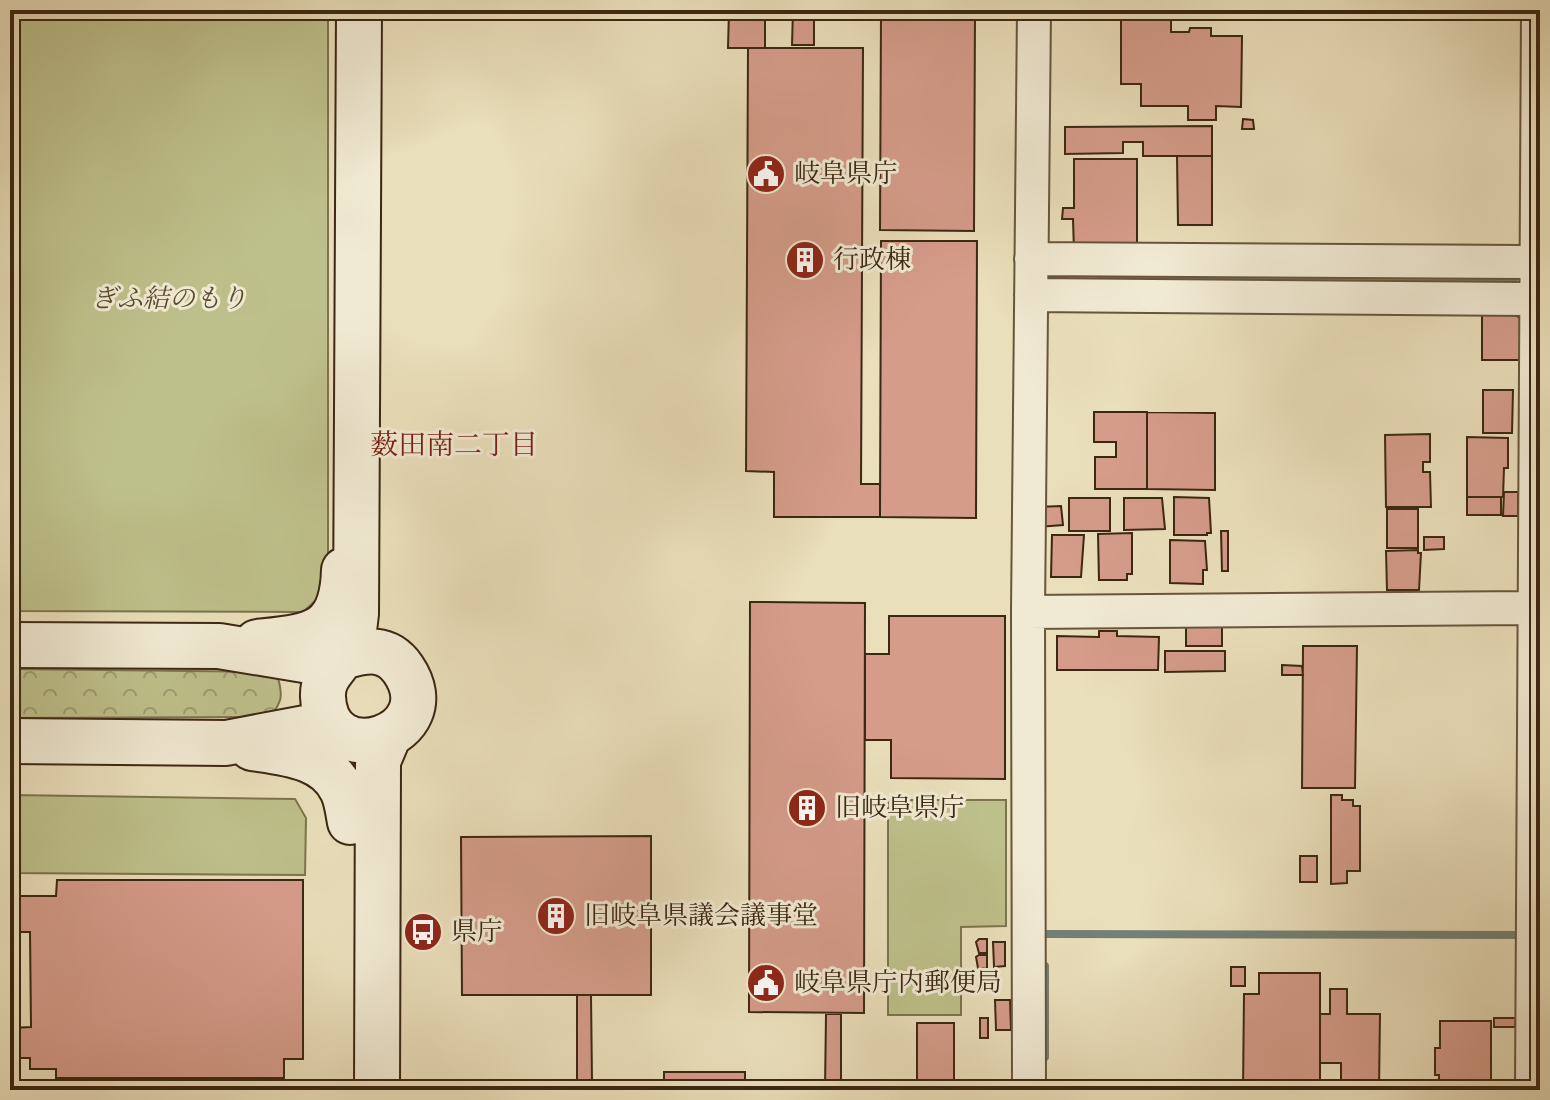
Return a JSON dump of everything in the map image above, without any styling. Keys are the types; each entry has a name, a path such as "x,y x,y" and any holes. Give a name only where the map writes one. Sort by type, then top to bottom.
{"street":[{"path":"359,10 356,614 354,634 326,679 323,696 378,761 377,1090"},
{"path":"385,653 380,632 380,573 385,529 386,10"},
{"path":"1029,1090 1028,612 1034,10"},
{"path":"1532,1090 1537,937 1538,10"},
{"path":"1031,259 1538,262"},
{"path":"1031,295 1538,299"},
{"path":"10,645 219,646 305,637 334,616 340,605 344,537 357,497"},
{"path":"1028,612 1537,608"},
{"path":"219,646 339,661 364,651 385,653 397,660 412,689 412,711 404,724 356,733 310,727 226,743"},
{"path":"354,1090 350,822 355,796 356,733"},
{"path":"10,741 226,743 311,760 333,776 343,792 350,822"}],"green space":[{"name":"ぎふ結のもり","path":"10,10 328,10 328,589 303,612 10,611"},
{"path":"10,669 269,672 278,678 281,694 270,717 10,718"},
{"path":"10,795 295,799 306,818 305,875 10,873"},
{"path":"888,800 1006,800 1006,926 961,927 961,1015 888,1015"}],"building":[{"path":"729,10 765,10 765,48 728,48"},
{"path":"793,10 814,10 814,45 792,45"},
{"path":"881,12 975,12 974,231 880,230"},
{"path":"1121,15 1171,15 1171,32 1211,28 1211,36 1242,36 1241,107 1216,106 1216,120 1188,120 1188,106 1141,106 1141,84 1121,84"},
{"name":"行政棟","path":"748,48 863,48 861,484 880,484 880,517 774,517 774,472 746,471"},
{"path":"1243,119 1253,120 1254,129 1242,129"},
{"path":"1212,126 1212,156 1143,156 1143,142 1123,142 1123,153 1065,154 1065,127"},
{"path":"1177,156 1212,156 1212,225 1178,225"},
{"path":"1074,159 1137,159 1137,251 1074,251 1073,219 1062,219 1063,208 1074,208"},
{"path":"881,241 977,241 976,518 880,517"},
{"path":"1482,312 1513,313 1521,319 1521,360 1482,360"},
{"path":"1483,390 1513,390 1512,433 1483,433"},
{"path":"1094,412 1147,412 1147,489 1095,489 1095,457 1116,457 1116,442 1094,442"},
{"path":"1147,412 1215,413 1215,490 1147,489"},
{"path":"1430,434 1430,462 1423,462 1423,472 1430,472 1431,507 1386,507 1385,435"},
{"path":"1467,437 1508,438 1508,468 1504,468 1503,497 1467,497"},
{"path":"1504,492 1518,492 1518,516 1503,516"},
{"path":"1174,497 1209,498 1211,533 1174,535"},
{"path":"1467,497 1501,497 1501,515 1467,515"},
{"path":"1069,498 1110,498 1110,531 1069,531"},
{"path":"1124,498 1162,498 1165,529 1124,530"},
{"path":"1061,506 1063,525 1038,527 1037,507"},
{"path":"1387,509 1418,509 1418,548 1387,548"},
{"path":"1221,531 1228,531 1228,571 1222,571"},
{"path":"1132,533 1132,574 1127,574 1127,580 1099,580 1098,534"},
{"path":"1052,535 1084,535 1081,577 1051,577"},
{"path":"1424,537 1444,537 1444,549 1424,550"},
{"path":"1170,540 1205,541 1207,570 1203,570 1203,584 1170,583"},
{"path":"1418,550 1421,553 1419,590 1387,590 1386,551"},
{"name":"旧岐阜県庁","path":"750,602 865,603 864,1013 749,1012"},
{"path":"889,616 1005,616 1005,779 891,778 891,740 865,740 865,654 889,654"},
{"path":"1186,626 1222,626 1222,646 1186,646"},
{"path":"1099,631 1117,631 1117,636 1159,637 1158,670 1057,670 1057,636 1099,637"},
{"path":"1303,646 1357,646 1355,788 1302,788"},
{"path":"1165,651 1225,651 1225,671 1165,672"},
{"path":"1282,665 1302,666 1303,675 1282,675"},
{"path":"1331,795 1342,795 1342,800 1353,800 1353,806 1360,806 1360,871 1347,871 1347,883 1331,884"},
{"name":"旧岐阜県議会議事堂","path":"651,836 651,995 462,995 461,837"},
{"path":"1300,856 1317,856 1317,882 1300,882"},
{"path":"57,880 303,880 303,1059 284,1059 284,1078 56,1078 56,1069 30,1069 30,1058 10,1058 10,1028 31,1027 30,932 10,932 10,896 56,896"},
{"path":"987,939 987,953 979,953 976,942"},
{"path":"993,942 1005,942 1005,966 994,967"},
{"path":"987,955 987,969 978,968 976,957"},
{"path":"1231,967 1245,967 1245,986 1231,986"},
{"path":"1259,973 1320,973 1320,1090 1243,1090 1244,994 1259,994"},
{"path":"1330,989 1347,989 1347,1014 1380,1014 1379,1090 1341,1090 1341,1063 1320,1063 1320,1014 1330,1014"},
{"path":"577,995 591,995 592,1081 577,1081"},
{"path":"995,1000 1010,1000 1011,1030 996,1030"},
{"path":"826,1014 841,1014 841,1090 825,1090"},
{"path":"980,1018 988,1018 988,1038 980,1038"},
{"path":"1494,1018 1516,1018 1515,1027 1494,1027"},
{"path":"1440,1021 1491,1021 1491,1090 1439,1090 1439,1075 1435,1075 1435,1048 1440,1048"},
{"path":"917,1023 954,1023 954,1088 917,1088"},
{"path":"664,1072 745,1072 745,1090 664,1090"},
{"path":"461,1081 657,1081 657,1090 461,1090"},
{"path":"284,1087 307,1087 307,1090 284,1090"}],"waterway":[{"path":"1101,280 1514,280"},
{"path":"1046,934 1523,935"},
{"path":"1045,966 1045,1057"}],"place":[{"name":"岐阜県庁","path":"766,174"},
{"name":"行政棟","path":"805,260"},
{"name":"旧岐阜県庁","path":"807,808"},
{"name":"旧岐阜県議会議事堂","path":"556,916"},
{"name":"県庁","path":"423,932"},
{"name":"岐阜県庁内郵便局","path":"766,983"}],"district":[{"name":"薮田南二丁目","path":"454,445"}]}
